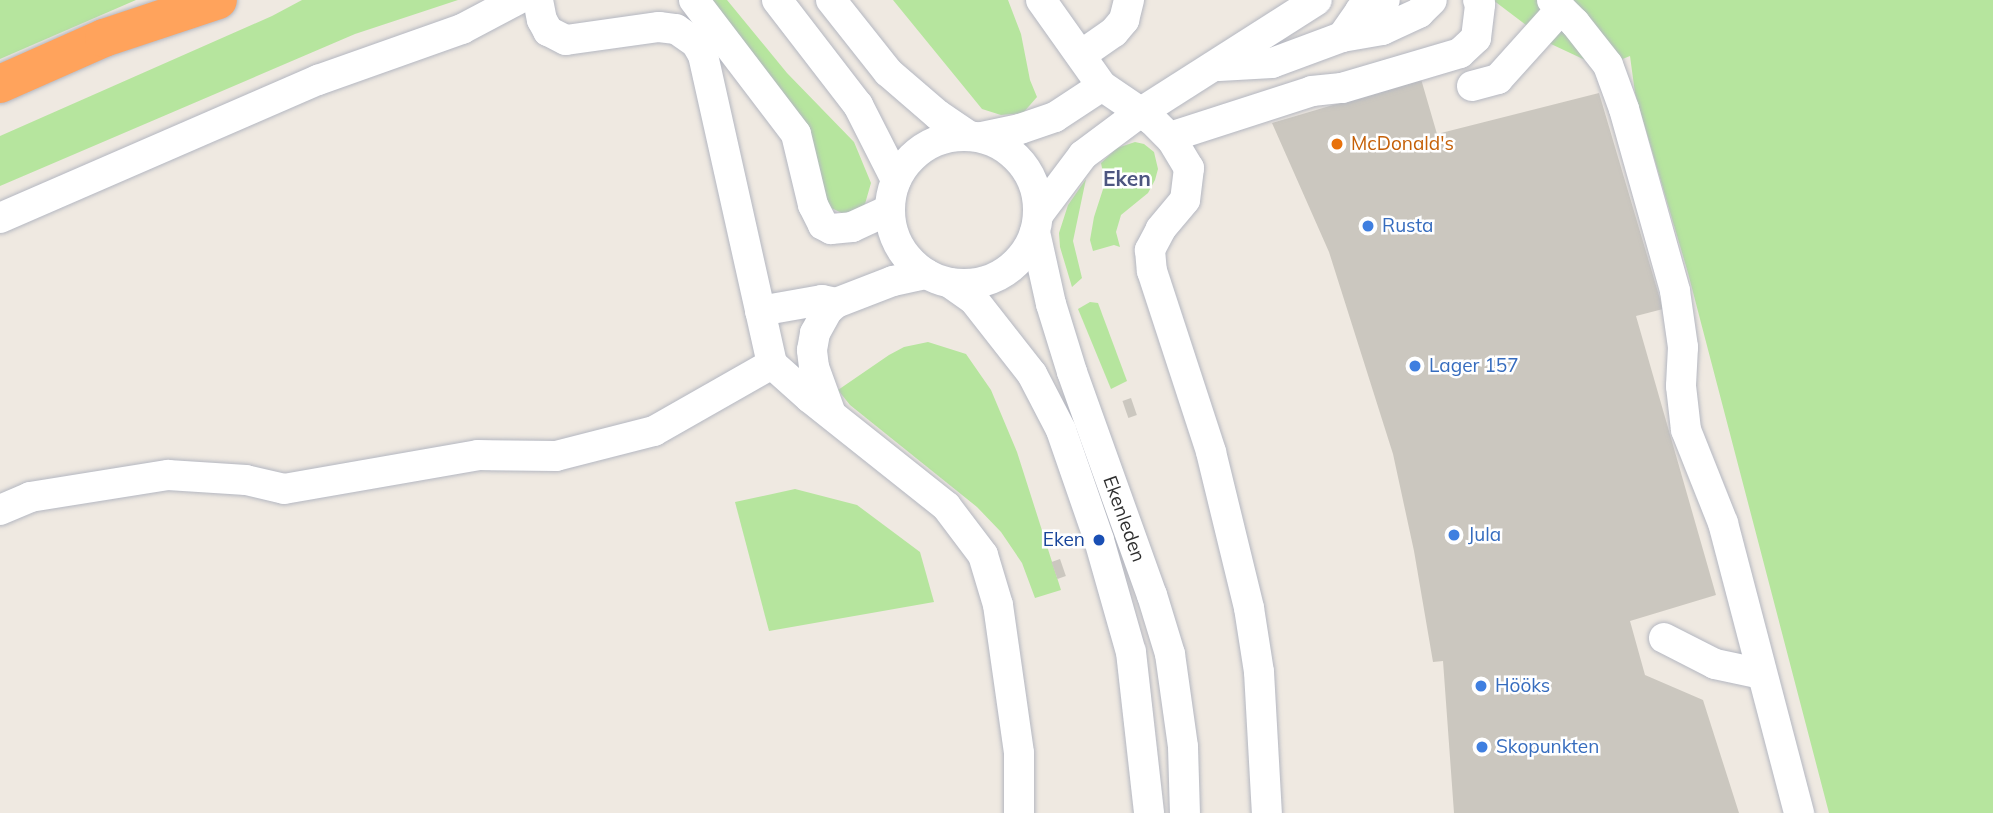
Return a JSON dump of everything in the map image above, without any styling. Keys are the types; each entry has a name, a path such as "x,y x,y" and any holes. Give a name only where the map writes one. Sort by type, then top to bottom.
{"highway":[{"path":"125,31 184,0"},
{"path":"0,84 125,31 218,0"}],"street":[{"path":"0,218 318,80 462,29 517,0"},
{"path":"538,0 542,20 548,31 566,40 659,27 676,29 696,43 703,55 772,363 946,506 983,555 998,605 1019,753 1019,813"},
{"path":"694,0 796,134 813,205 822,225 831,229 852,227 889,210"},
{"path":"777,0 858,105 896,180"},
{"path":"831,0 888,72 938,115 975,136 1001,145 1024,167 1037,195 1037,223"},
{"path":"1041,0 1102,86 1138,114 1152,120 1170,138 1189,168 1185,200 1161,229 1150,250 1152,271 1211,452 1249,608 1259,672 1268,813"},
{"path":"1081,55 1114,32 1124,20 1129,0"},
{"path":"831,414 814,367 812,350 821,322 836,303 893,281 938,279 978,283 1003,273 1023,256 1037,223 1083,155 1138,114 1317,0"},
{"path":"1342,37 1360,11 1385,0"},
{"path":"1216,66 1272,62 1342,37 1382,30 1419,13 1432,0"},
{"path":"1170,138 1312,91 1342,88 1460,53 1476,38 1480,4 1478,0"},
{"path":"1472,86 1498,79 1556,4 1608,65 1624,109 1675,291 1683,347 1681,386 1686,430 1723,523 1799,813"},
{"path":"938,279 900,247 889,210 896,180 920,149 948,137 1020,129 1055,117 1102,86"},
{"name":"Ekenleden","path":"1037,223 1051,304 1170,654 1183,747 1185,813"},
{"name":"Ekenleden","path":"938,279 974,300 1032,374 1061,430 1099,540 1131,652 1149,813"},
{"path":"761,311 822,300 836,303"},
{"path":"0,510 30,497 169,475 246,480 284,489 478,455 556,456 654,431 772,363"},
{"path":"1664,638 1715,664 1762,674"}],"green space":[{"path":"0,0 136,0 0,59"},
{"path":"302,0 458,0 355,34 0,186 0,136 272,16"},
{"path":"704,0 727,0 787,73 854,142 871,183 865,204 855,212 842,213 831,208"},
{"path":"893,0 1008,0 1021,34 1030,80 1037,97 1023,113 1001,115 982,109"},
{"path":"1493,0 1993,0 1993,813 1829,813 1688,273 1635,93 1630,56 1608,65 1583,59 1551,44"},
{"path":"1135,142 1144,144 1154,152 1158,169 1155,180 1148,193 1121,215 1116,232 1120,247 1114,245 1093,251 1090,240 1094,217 1105,183 1101,163 1117,148"},
{"path":"1086,179 1073,241 1082,278 1072,287 1060,247 1059,233 1068,205"},
{"path":"1090,302 1098,303 1127,381 1111,389 1078,309"},
{"path":"928,342 966,354 991,390 1017,452 1061,590 1035,598 1022,563 1001,532 977,507 850,405 838,390 904,347"},
{"path":"795,489 857,505 920,552 934,602 769,631 735,502"}],"building":[{"path":"1421,79 1437,134 1599,93 1663,309 1636,316 1716,595 1630,621 1645,675 1703,700 1739,813 1454,813 1443,661 1433,662 1414,551 1393,454 1329,252 1272,123"},
{"path":"1131,398 1137,415 1128,418 1122,401"},
{"path":"1060,559 1066,576 1057,579 1051,562"}],"place":[{"name":"McDonald's","path":"1337,144"},
{"name":"Rusta","path":"1368,226"},
{"name":"Lager 157","path":"1415,366"},
{"name":"Jula","path":"1454,535"},
{"name":"Eken","path":"1099,540"},
{"name":"Hööks","path":"1481,686"},
{"name":"Skopunkten","path":"1482,747"}],"district":[{"name":"Eken","path":"1127,178"}]}
